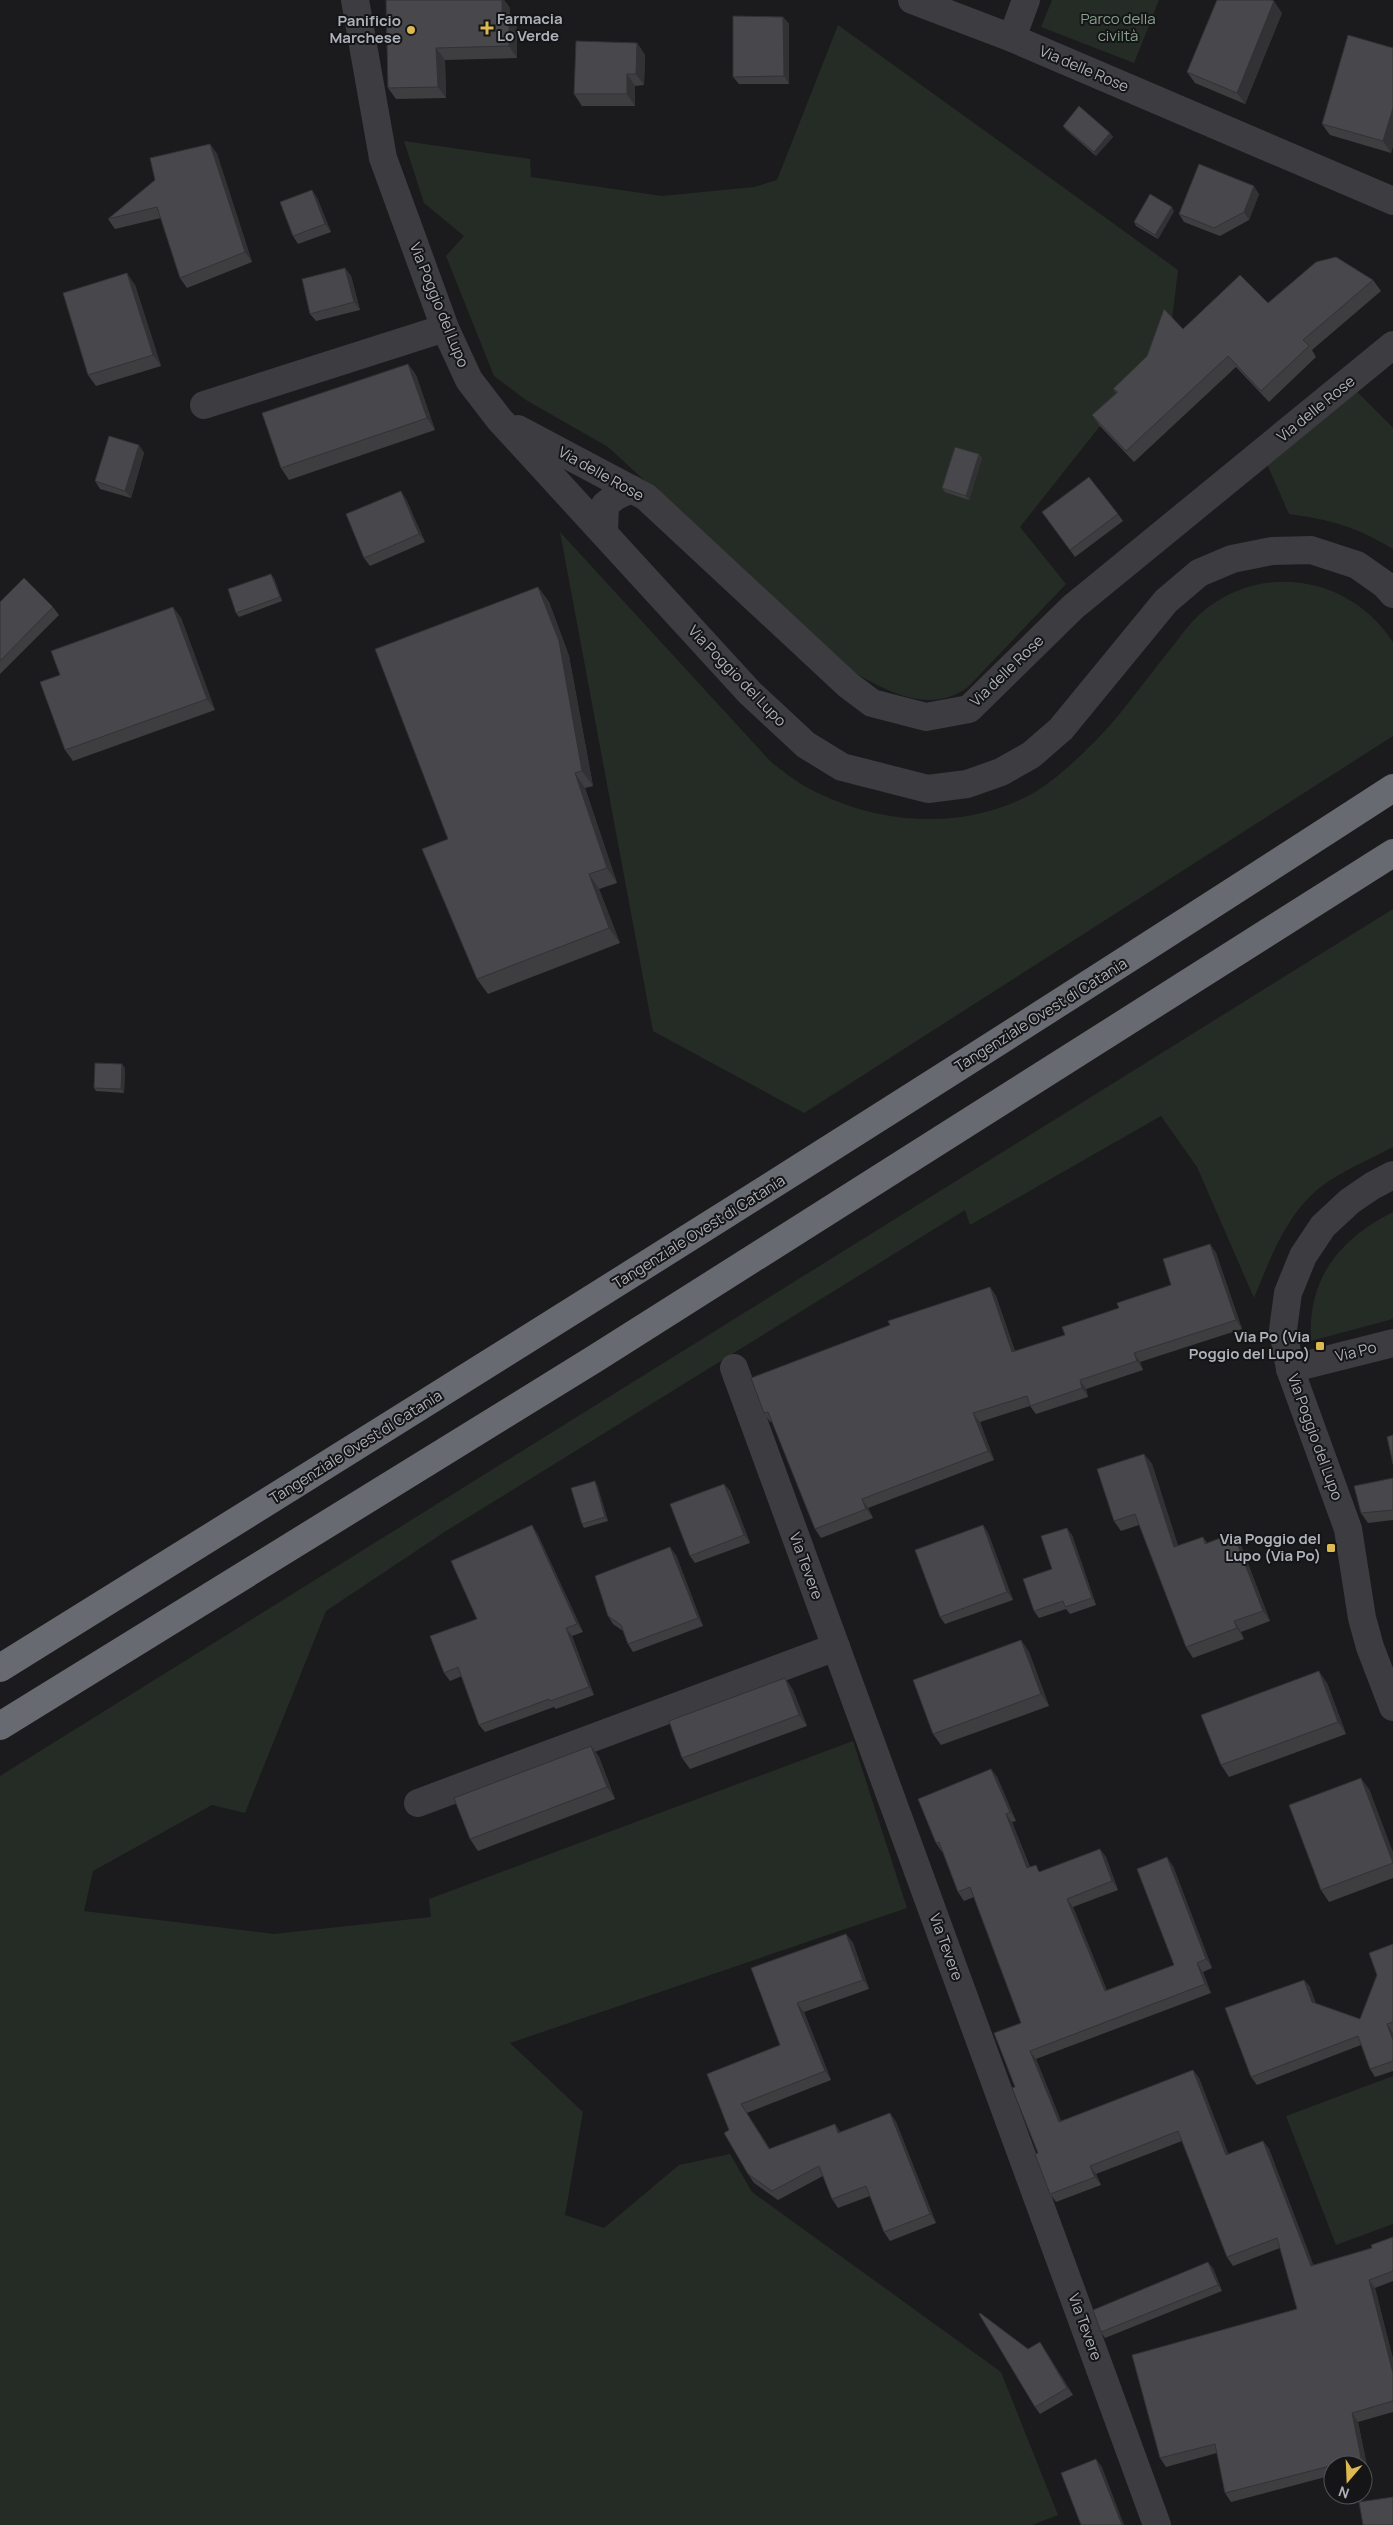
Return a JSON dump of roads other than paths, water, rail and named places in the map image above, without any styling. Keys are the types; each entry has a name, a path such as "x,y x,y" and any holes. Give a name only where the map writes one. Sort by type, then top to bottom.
{"highway":[{"name":"Tangenziale Ovest di Catania","path":"0,1668 571,1313 1171,932 1393,788"},
{"path":"0,1726 596,1358 1387,857"}],"street":[{"name":"Via Poggio del Lupo","path":"355,0 383,158 445,328 469,380 499,419 750,694 806,745 842,767 928,789 967,784 1001,772 1031,756 1061,729 1166,601 1199,573 1232,559 1272,550 1311,550 1357,565 1384,584 1393,594"},
{"name":"Via delle Rose","path":"912,0 1012,38 1393,201"},
{"path":"1012,38 1026,0"},
{"path":"204,405 445,328"},
{"name":"Via delle Rose","path":"499,419 646,497 848,685 872,703 926,717 969,709 1073,608 1393,345"},
{"path":"604,533 605,505 616,496 631,489"},
{"name":"Via Poggio del Lupo","path":"1393,1175 1350,1201 1323,1226 1303,1256 1288,1293 1284,1330 1290,1369 1348,1528 1362,1618 1382,1647 1393,1706"},
{"name":"Via Po","path":"1290,1369 1393,1343"},
{"name":"Via Tevere","path":"734,1368 1157,2525"},
{"path":"418,1803 836,1647"}],"place":[{"name":"Farmacia Lo Verde","path":"487,28"},
{"name":"Panificio Marchese","path":"411,30"},
{"name":"Via Po (Via Poggio del Lupo)","path":"1320,1346"},
{"name":"Via Poggio del Lupo (Via Po)","path":"1331,1548"}],"park label":[{"name":"Parco della civiltà","path":"1118,28"}]}
